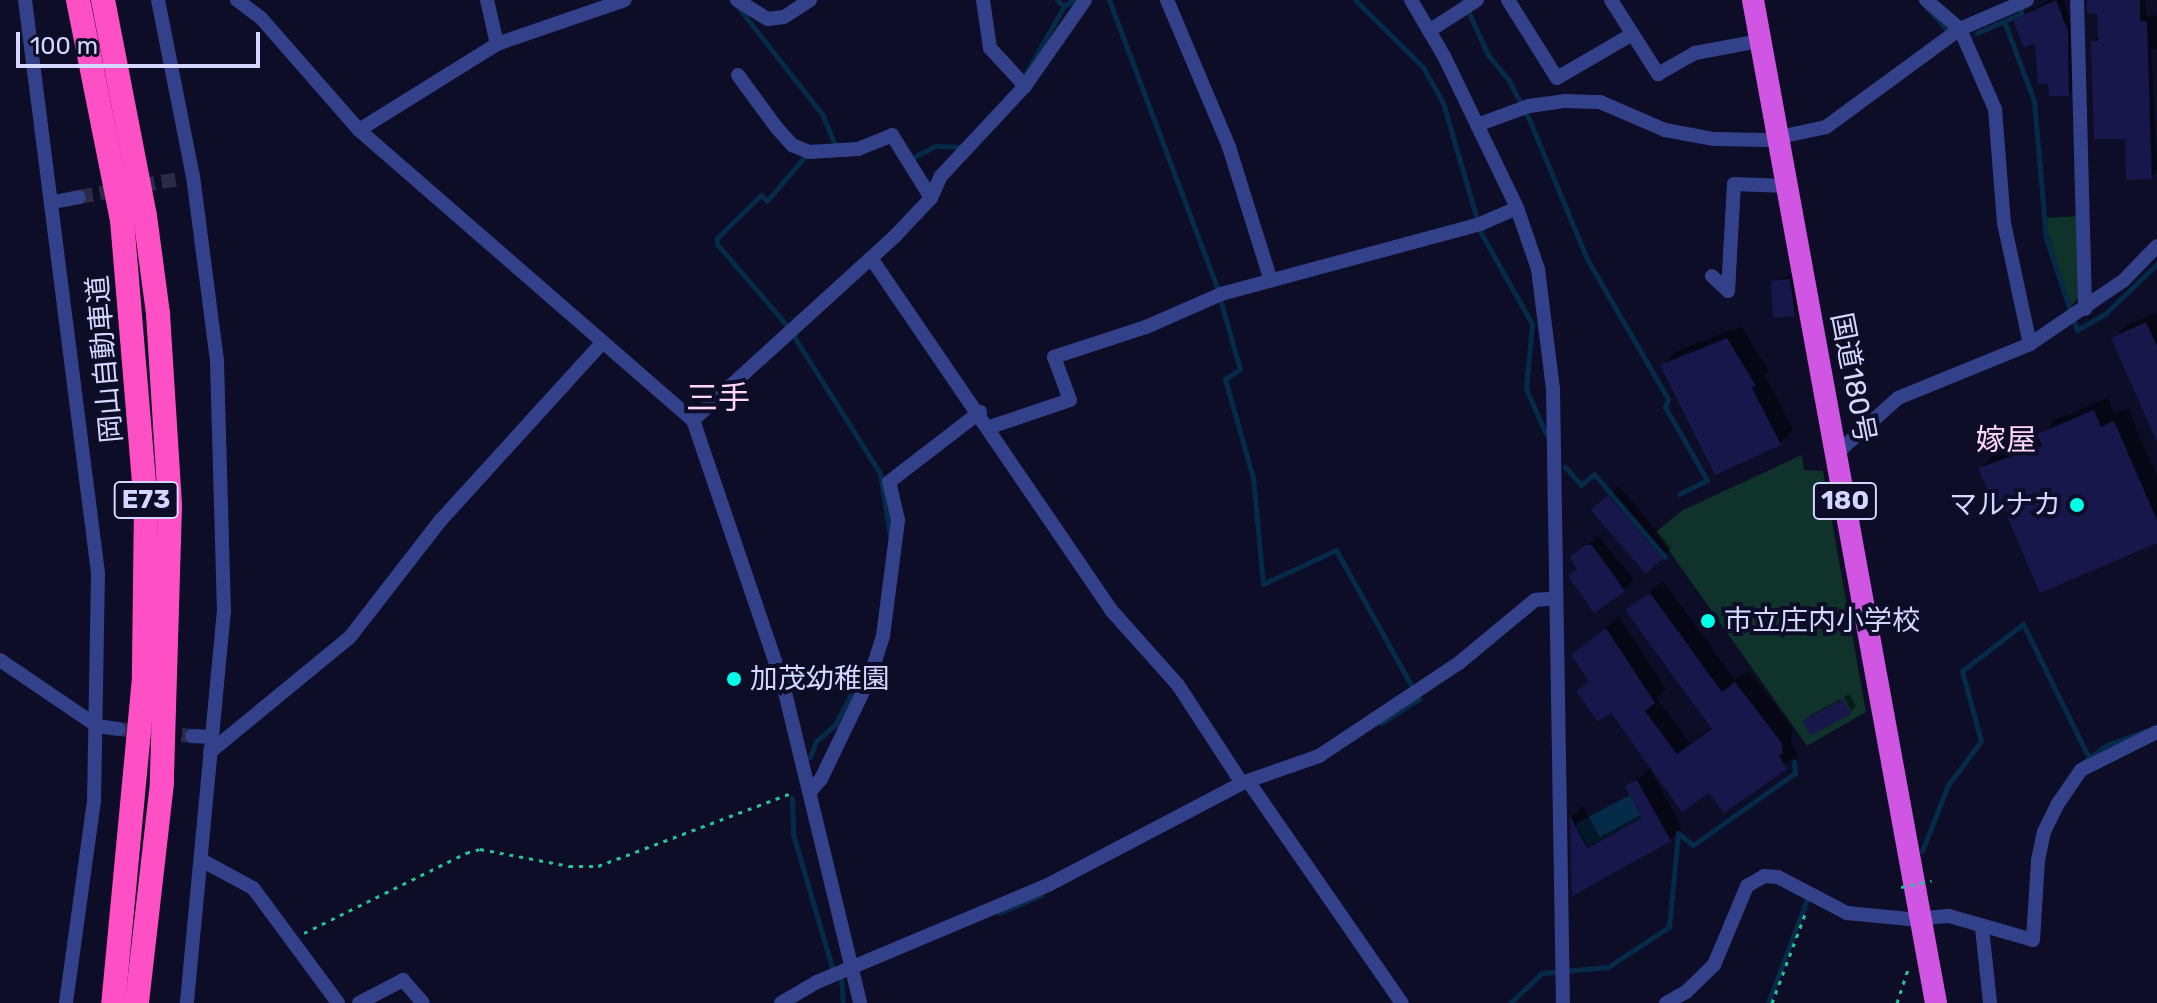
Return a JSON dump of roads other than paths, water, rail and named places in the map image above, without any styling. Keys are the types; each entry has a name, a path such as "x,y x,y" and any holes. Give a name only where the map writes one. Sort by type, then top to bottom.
{"highway":[{"name":"岡山自動車道","path":"78,0 122,220 146,503 142,710 113,1003"},
{"name":"岡山自動車道","path":"103,0 145,216 158,314 170,506 164,755 137,1003"},
{"name":"国道180号","path":"1753,0 1936,1003"}],"street":[{"path":"25,0 54,202 98,573 94,801 66,1003"},
{"path":"158,0 217,362 224,610 210,745 203,861 187,1003"},
{"path":"237,0 261,18 359,130 693,420 783,684 860,1003"},
{"path":"487,0 497,44"},
{"path":"359,130 497,44 625,0"},
{"path":"737,0 768,19 784,17 810,0"},
{"path":"983,0 990,48 1022,83"},
{"path":"693,420 871,258 931,198 941,176 1022,83 1085,0"},
{"path":"1167,0 1229,147 1271,281"},
{"path":"1411,0 1517,208 1538,269 1548,343 1563,1003"},
{"path":"1508,0 1557,78 1631,35"},
{"path":"1611,0 1658,74 1695,53 1760,41"},
{"path":"1926,0 1960,29 1995,109 2004,223 2030,344"},
{"path":"2076,315 2077,0"},
{"path":"1477,125 1521,109 1600,102 1677,133 1745,142 1826,127 1960,29 2022,2"},
{"path":"1429,31 1469,4"},
{"path":"738,75 792,145 809,152 838,151 892,135 931,198"},
{"path":"1712,276 1728,291 1734,184 1787,186"},
{"path":"54,202 79,197"},
{"path":"990,427 1070,400 1054,357 1146,327 1219,295 1478,225 1517,208"},
{"path":"1837,453 1898,398 2030,344 2076,315 2157,246"},
{"path":"871,258 980,412 1111,610 1178,685 1402,1003"},
{"path":"210,745 350,637 440,521 602,343"},
{"path":"809,789 835,751 870,677 883,636 898,520 889,482 980,412"},
{"path":"781,1003 834,975 1048,885 1248,785 1319,756 1416,694 1535,600 1556,598"},
{"path":"0,660 97,726 119,729"},
{"path":"1666,1003 1686,992 1714,965 1755,879 1778,877 1847,913 1922,918 1949,916 1982,928 2033,940 2038,860 2044,832 2057,805 2081,770 2157,732"},
{"path":"192,736 210,745"},
{"path":"203,861 253,888 338,1003"},
{"path":"1982,928 1990,1003"},
{"path":"359,1003 403,980 423,1003"}],"water":[{"path":"1630,795 1642,818 1587,847 1575,824"}],"waterway":[{"path":"1057,0 1064,6 1074,0"},
{"path":"1109,0 1217,288 1240,369 1225,379 1253,478 1263,584 1336,550 1419,699 1381,723"},
{"path":"1355,0 1423,67 1443,103 1481,233 1532,324 1526,389 1546,434"},
{"path":"1463,0 1488,55 1508,79 1529,119 1587,259 1668,399 1665,407 1707,480 1679,494"},
{"path":"2021,5 2021,14 2004,21 2034,101 2046,238 2077,330 2105,314 2157,264"},
{"path":"1025,75 1064,6"},
{"path":"738,7 822,114 837,149"},
{"path":"1927,8 1949,32"},
{"path":"1977,33 2004,21"},
{"path":"910,159 936,146 960,147"},
{"path":"785,323 717,244 717,238 761,195 767,201 806,155"},
{"path":"793,335 880,473 890,536"},
{"path":"1565,467 1581,485 1594,474 1665,557"},
{"path":"1922,851 1948,785 1981,741 1962,671 2023,624 2088,756"},
{"path":"810,757 816,741 835,725 867,663"},
{"path":"2080,765 2107,745 2145,731"},
{"path":"1510,1003 1542,973 1608,967 1669,927 1678,833 1693,845 1795,773 1794,762"},
{"path":"792,798 793,834 833,971"},
{"path":"999,913 1041,895"},
{"path":"1768,1003 1807,899"},
{"path":"841,977 843,1003"}],"tunnel":[{"path":"79,197 179,179"},
{"path":"119,729 192,736"}],"place":[{"name":"マルナカ","path":"2077,505"},
{"name":"市立庄内小学校","path":"1708,621"},
{"name":"加茂幼稚園","path":"734,679"}],"district":[{"name":"三手","path":"718,398"},
{"name":"嫁屋","path":"2006,440"}]}
